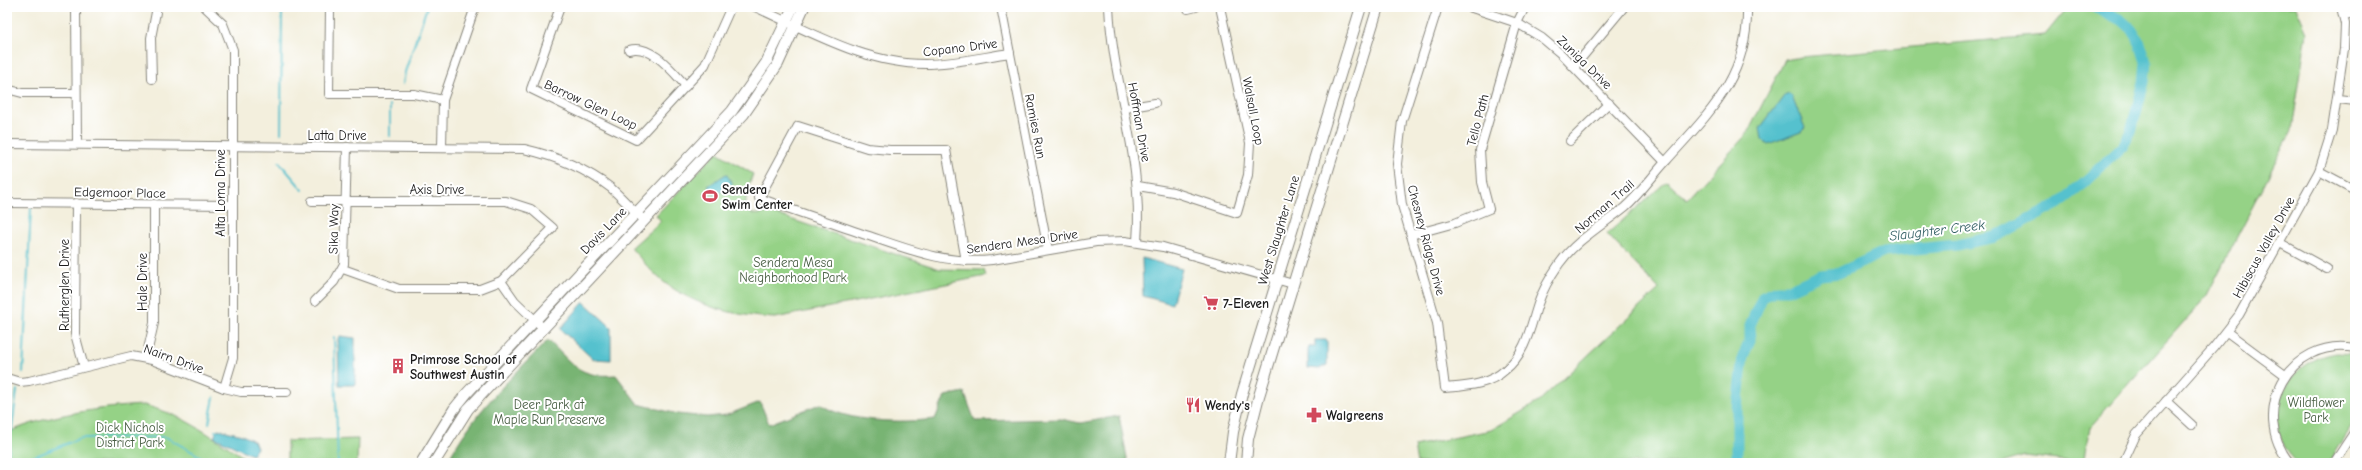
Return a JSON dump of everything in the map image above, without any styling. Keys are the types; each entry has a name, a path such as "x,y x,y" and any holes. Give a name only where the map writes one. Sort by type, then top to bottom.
{"main road":[{"name":"Davis Lane","path":"421,463 454,409 534,320 744,114 778,64 791,23 793,7"},
{"name":"Davis Lane","path":"791,23 804,7"},
{"name":"West Slaughter Lane","path":"1229,463 1233,432 1251,364 1329,105 1361,7"},
{"path":"1246,463 1249,437 1293,284 1378,7"},
{"path":"1329,105 1346,110"},
{"name":"Davis Lane","path":"434,463 463,416 543,328 640,216"},
{"path":"1249,437 1241,430 1241,419 1253,376 1251,364"},
{"path":"454,409 463,416"},
{"path":"1233,432 1243,449 1242,463"}],"street":[{"path":"76,7 77,144"},
{"path":"152,79 151,38 157,7"},
{"path":"330,7 329,94 414,94 443,100"},
{"path":"442,147 443,100 475,7"},
{"name":"Barrow Glen Loop","path":"560,7 531,89 636,140 708,60 731,7"},
{"name":"Copano Drive","path":"755,7 852,50 894,61 940,63 1010,53"},
{"name":"Ramies Run","path":"1001,7 1048,250"},
{"name":"Hoffman Drive","path":"1109,7 1113,41 1126,108 1138,186 1137,242"},
{"name":"Walsall Loop","path":"1138,186 1173,192 1237,212 1248,175 1250,143 1220,7"},
{"name":"Chesney Ridge Drive","path":"1438,7 1402,121 1398,147 1399,191 1437,323 1446,388"},
{"name":"Zuniga Drive","path":"1469,7 1517,23 1542,38 1574,67 1665,162"},
{"name":"Tello Path","path":"1412,236 1455,223 1489,209 1482,182 1480,150 1517,23 1525,7"},
{"path":"1574,67 1624,7"},
{"name":"Norman Trail","path":"1446,388 1489,380 1511,365 1524,347 1543,292 1560,262 1578,244 1634,199 1712,110 1730,83 1743,50 1747,22 1747,7"},
{"name":"Hibiscus Valley Drive","path":"2123,463 2136,435 2227,332 2246,304 2319,171 2329,143 2338,99 2346,36 2344,15 2341,7"},
{"name":"Alta Loma Drive","path":"208,8 223,24 233,50 233,358 224,388"},
{"path":"2344,15 2355,13"},
{"path":"629,50 639,48 650,53 686,86"},
{"path":"7,89 22,93 76,93"},
{"path":"2338,99 2355,101"},
{"path":"1126,108 1155,103"},
{"path":"1570,141 1609,103"},
{"name":"Sendera Mesa Drive","path":"966,261 946,150 890,150 867,148 798,126 759,198 931,257 966,261 992,260 1096,242 1137,242 1163,247 1293,284"},
{"name":"Latta Drive","path":"7,144 232,147 442,147 524,149 548,155 579,167 610,187 640,216"},
{"name":"Sika Way","path":"315,300 329,288 343,269 346,200 346,147"},
{"path":"2319,171 2355,190"},
{"name":"Axis Drive","path":"312,201 506,201 531,208 553,228 502,281"},
{"name":"Edgemoor Place","path":"7,202 232,205"},
{"name":"Rutherglen Drive","path":"76,203 75,334 84,367"},
{"name":"Hale Drive","path":"146,358 154,323 154,204"},
{"path":"2280,243 2327,269"},
{"path":"343,269 391,288 406,290 474,290 502,281 516,301 543,328"},
{"path":"2227,332 2285,375"},
{"path":"2290,463 2278,444 2273,418 2276,394 2285,375 2299,362 2316,352 2339,347 2355,348"},
{"name":"Nairn Drive","path":"7,378 20,382 29,381 123,357 146,358 224,388 241,392 286,392"},
{"path":"2166,401 2192,425"},
{"path":"2334,463 2355,431"}],"green space":[{"path":"2068,7 2296,7 2307,32 2292,130 2206,297 2090,427 2083,463 2025,456 2002,463 1417,463 1414,446 1491,430 1538,402 1659,289 1607,234 1667,181 1687,199 1747,134 1785,60 1801,57 2045,35"},
{"name":"Sendera Mesa Neighborhood Park","path":"717,152 753,174 746,196 747,209 751,213 758,214 769,212 940,269 984,270 986,276 775,318 746,315 717,309 690,298 665,283 631,248 661,221 656,215"},
{"name":"Deer Park at Maple Run Preserve","path":"548,340 570,362 584,372 603,375 616,375 638,404 678,414 707,417 727,415 760,402 769,424 820,404 845,415 860,418 892,421 935,419 945,396 964,392 975,421 1061,419 1080,423 1119,416 1128,463 447,463 457,445 480,413 506,383"},
{"name":"Wildflower Park","path":"2337,353 2355,354 2355,421 2329,463 2298,463 2285,448 2279,431 2277,414 2281,396 2289,381 2302,368 2318,358"},
{"name":"Dick Nichols District Park","path":"144,405 184,420 253,463 7,463 7,433 39,421 74,413"},
{"path":"358,439 357,463 287,463 287,441"}],"water":[{"path":"1789,94 1792,96 1805,128 1801,132 1768,144 1762,139 1760,128 1784,96"},
{"path":"726,174 733,184 715,196 708,186"},
{"path":"1142,258 1182,269 1172,304 1143,296"},
{"path":"584,302 611,327 611,360 593,359 560,329"},
{"path":"340,336 355,338 355,385 339,385 338,338"},
{"path":"1315,340 1327,340 1327,365 1319,369 1308,368 1308,350 1309,347 1315,347"},
{"path":"218,429 242,435 254,441 257,448 252,455 214,437"}],"waterway":[{"path":"281,133 282,7"},
{"path":"403,84 405,72 427,7"},
{"name":"Slaughter Creek","path":"1737,463 1737,408 1743,356 1750,341 1750,325 1763,296 1777,290 1788,290 1821,275 1839,273 1884,252 1957,245 1995,237 2058,204 2076,190 2123,146 2131,131 2144,82 2146,62 2140,43 2131,29 2121,20 2096,7"},
{"path":"390,105 390,136"},
{"path":"279,162 303,190"},
{"path":"23,372 31,208"},
{"path":"334,337 338,463"},
{"path":"7,463 17,390"},
{"path":"209,423 214,397"},
{"path":"18,463 81,438 166,437 212,463"}],"place":[{"name":"Sendera Swim Center","path":"710,196"},
{"name":"7-Eleven","path":"1211,303"},
{"name":"Primrose School of Southwest Austin","path":"398,366"},
{"name":"Wendy's","path":"1193,405"},
{"name":"Walgreens","path":"1314,415"}]}
